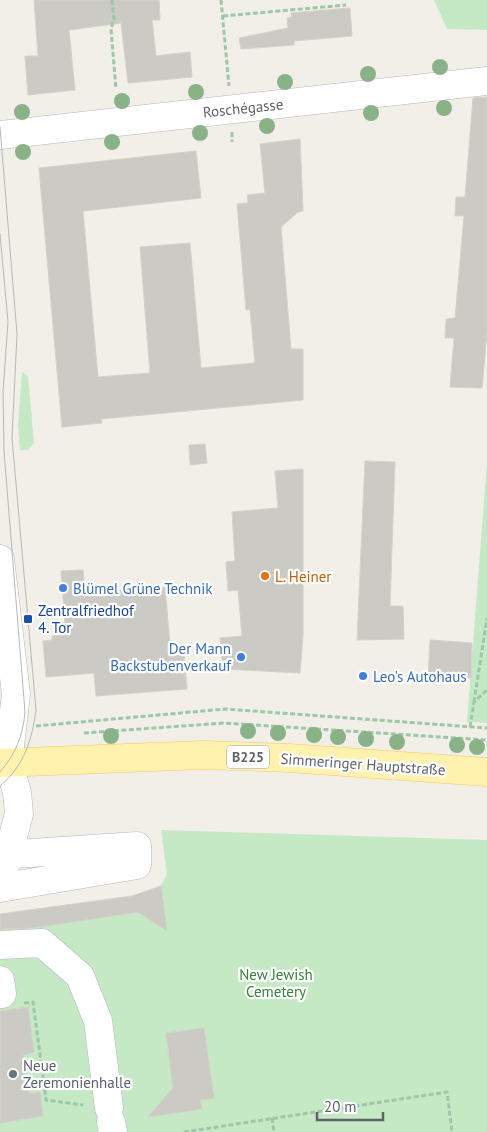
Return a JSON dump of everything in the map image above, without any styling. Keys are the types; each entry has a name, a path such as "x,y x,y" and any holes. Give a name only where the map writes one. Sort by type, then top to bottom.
{"main road":[{"name":"Simmeringer Hauptstraße","path":"4,763 202,756 289,758 487,772"}],"street":[{"name":"Roschégasse","path":"0,135 487,81"},
{"path":"0,559 16,694 13,727 4,763 19,802 19,814 4,854 0,884"},
{"path":"0,888 137,865 137,846 4,854"},
{"path":"0,945 42,943 80,976 98,1021 110,1117"}],"path":[{"path":"112,0 114,19 111,30 116,89"},
{"path":"221,0 231,109 232,142"},
{"path":"223,16 346,5"},
{"path":"470,727 487,618"},
{"path":"474,702 487,690"},
{"path":"13,727 225,709 487,728"},
{"path":"8,992 33,1002 46,1100 110,1117"},
{"path":"184,1132 447,1092 452,1132"},
{"path":"272,1118 274,1132"}],"green space":[{"path":"434,0 487,0 487,30 447,29"},
{"path":"22,372 28,376 34,443 28,450 20,450 18,425"},
{"path":"487,462 487,723 467,722"},
{"name":"New Jewish Cemetery","path":"161,830 487,840 487,1132 0,1132 0,914 132,896 161,886 167,874"}],"building":[{"path":"34,0 159,0 160,20 152,20 156,56 190,52 192,77 128,83 121,23 69,30 75,90 28,95 25,56 38,56"},
{"path":"350,8 352,36 294,41 294,45 241,49 239,38 288,28 287,18 292,17 291,13"},
{"path":"487,97 487,333 482,388 450,387 454,338 445,338 446,319 455,318 464,216 455,216 456,197 465,197 473,98"},
{"path":"300,139 303,211 298,212 281,227 291,349 303,349 303,400 101,419 102,423 62,427 39,168 196,151 201,198 83,211 98,377 150,373 140,247 190,243 201,368 255,363 250,309 246,310 237,204 248,203 247,195 265,193 260,144"},
{"path":"205,444 207,463 190,465 189,445"},
{"path":"365,461 395,462 390,606 403,606 404,639 357,640"},
{"name":"L. Heiner","path":"303,469 303,636 300,673 223,669 220,638 242,636 238,590 228,591 226,562 235,561 232,512 278,508 275,471"},
{"path":"83,570 85,594 165,587 171,656 184,655 187,689 96,696 94,673 46,677 43,641 52,640 52,636 63,635 63,625 65,624 61,571"},
{"path":"430,640 472,643 471,678 445,676 444,683 428,679"},
{"path":"161,886 167,931 138,912 32,928 0,929 0,914 132,896"},
{"name":"Neue Zeremonienhalle","path":"28,1007 34,1052 23,1055 29,1094 40,1092 43,1116 0,1123 0,1011"},
{"path":"204,1028 214,1098 200,1100 202,1109 148,1117 173,1088 166,1033"}],"tram line":[{"path":"0,127 17,334 12,438 36,710 26,752 15,770 0,786"},
{"path":"0,234 8,322 3,392 4,451 25,712 18,744 0,772"}],"place":[{"name":"L. Heiner","path":"265,576"},
{"name":"Blümel Grüne Technik","path":"63,588"},
{"name":"Zentralfriedhof 4. Tor","path":"28,619"},
{"name":"Der Mann Backstubenverkauf","path":"241,657"},
{"name":"Leo's Autohaus","path":"363,676"},
{"name":"Neue Zeremonienhalle","path":"13,1074"}]}
